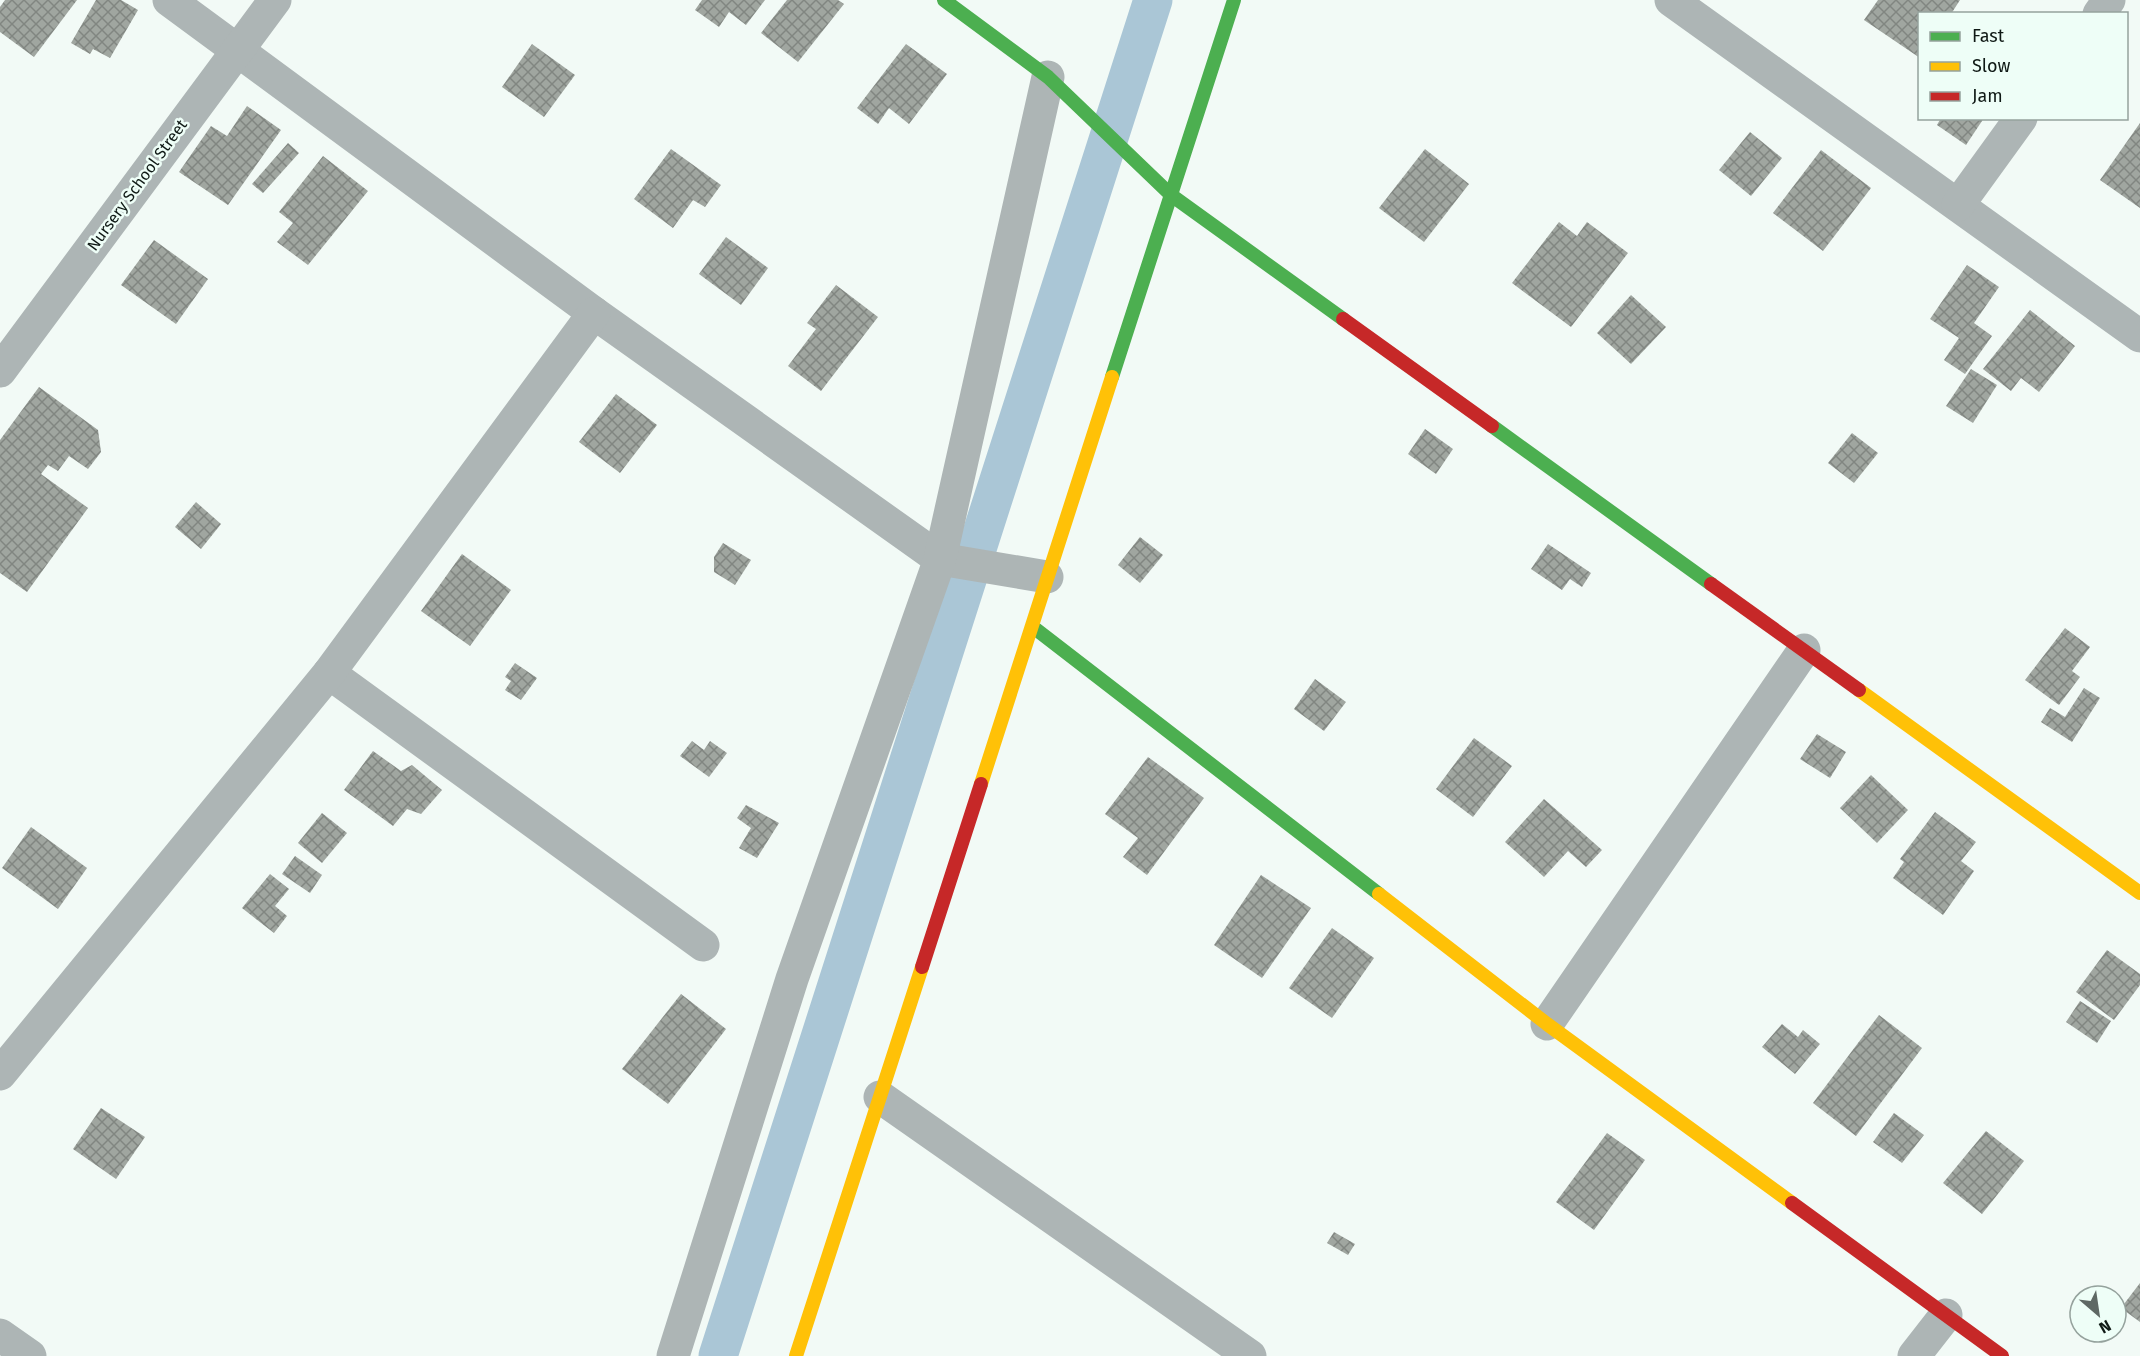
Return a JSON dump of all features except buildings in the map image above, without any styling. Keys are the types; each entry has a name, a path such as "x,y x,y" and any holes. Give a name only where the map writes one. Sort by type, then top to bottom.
{"street":[{"path":"169,0 594,313 940,559 1047,577"},
{"name":"Nursery School Street","path":"0,371 275,0"},
{"path":"944,0 1048,76 1171,195 2140,893"},
{"path":"796,1356 1234,0"},
{"path":"1671,0 2140,336"},
{"path":"673,1356 792,979 940,559 1048,76"},
{"path":"1958,205 2020,120"},
{"path":"0,1074 329,674 594,313"},
{"path":"1033,627 1547,1024 2002,1356"},
{"path":"1547,1024 1804,650"},
{"path":"329,674 703,945"},
{"path":"880,1097 1250,1356"},
{"path":"1914,1356 1946,1315"},
{"path":"0,1335 30,1356"}],"waterway":[{"path":"718,1356 1153,0"}],"traffic: fast":[{"path":"944,0 1048,77 1171,195 1343,319"},
{"path":"1112,377 1234,0"},
{"path":"1492,426 1711,584"},
{"path":"1033,627 1379,894"}],"traffic: slow":[{"path":"981,784 1112,377"},
{"path":"1859,690 2140,893"},
{"path":"1379,894 1547,1024 1792,1203"},
{"path":"796,1356 922,967"}],"traffic: jam":[{"path":"1343,319 1492,426"},
{"path":"1711,584 1859,690"},
{"path":"922,967 981,784"},
{"path":"1792,1203 2002,1356"}]}
